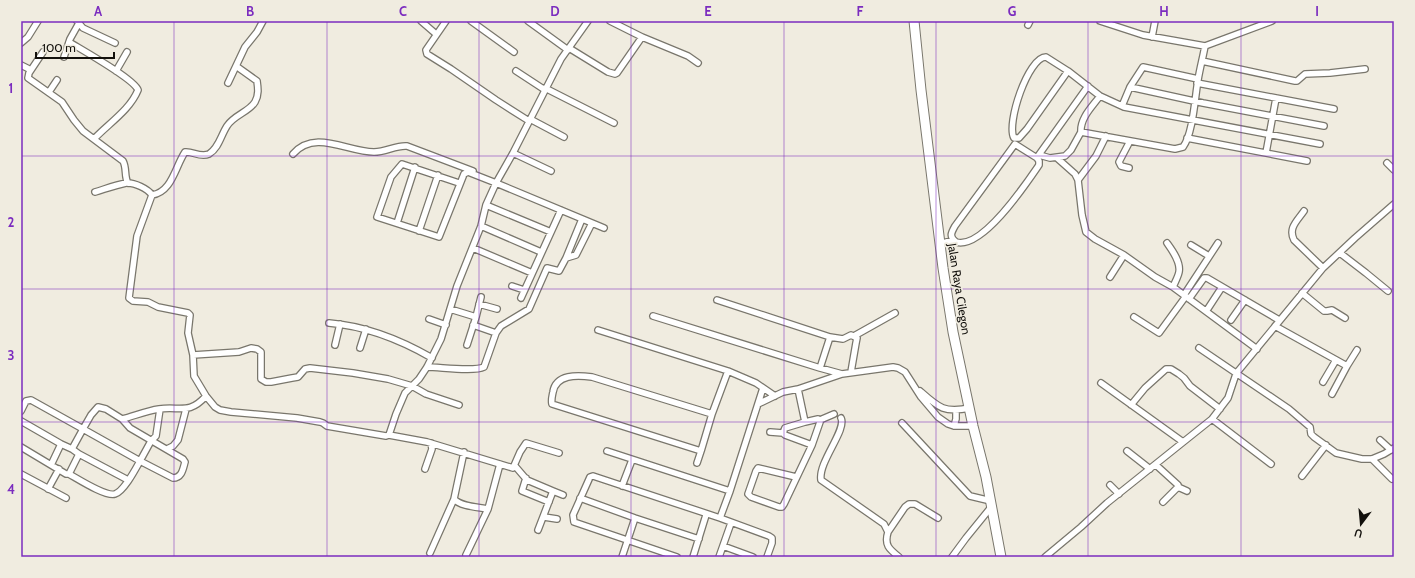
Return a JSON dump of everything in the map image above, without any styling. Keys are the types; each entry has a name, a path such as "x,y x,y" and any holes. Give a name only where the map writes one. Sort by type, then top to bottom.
{"highway":[{"name":"Jalan Raya Cilegon","path":"914,21 943,268 953,332 973,426 986,477 1001,557"}],"street":[{"path":"21,43 28,37 38,21"},
{"path":"228,83 245,47 257,32 263,21"},
{"path":"421,21 436,34"},
{"path":"446,21 426,50 427,54 451,68 496,100 530,120 564,137"},
{"path":"470,21 514,52"},
{"path":"528,21 568,49 608,72 615,74 642,37"},
{"path":"534,26 539,21"},
{"path":"389,435 405,393 419,379 427,367 441,339 457,286 481,226 486,205 497,181 561,59 588,21"},
{"path":"610,21 642,37 688,56 698,63"},
{"path":"1100,21 1152,37 1205,46 1272,21"},
{"path":"1152,37 1155,21"},
{"path":"64,57 78,22 83,28 115,43"},
{"path":"69,42 137,86 138,90 121,114 112,124 105,128 94,139"},
{"path":"1081,132 1175,149 1183,148 1191,120 1205,46"},
{"path":"43,52 31,70 28,78 62,102 83,131 123,161 125,165 126,180 128,183"},
{"path":"116,71 127,52"},
{"path":"1019,138 1014,138 1013,136 1013,119 1015,110 1025,81 1038,61 1042,57 1046,57 1068,70 1100,96 1122,106 1320,144"},
{"path":"1202,61 1295,81 1299,80 1305,74 1364,69"},
{"path":"21,64 31,70"},
{"path":"152,195 160,194 167,186 185,152 202,156 209,154 216,147 231,121 250,108 256,101 258,94 257,81 236,66"},
{"path":"1122,106 1130,87 1143,67 1198,81 1334,109"},
{"path":"953,240 951,233 955,226 1068,70"},
{"path":"516,71 545,89 614,122"},
{"path":"49,92 57,80"},
{"path":"940,244 953,240 963,243 988,230 1034,172 1039,163 1038,157 1088,86"},
{"path":"1130,87 1324,126"},
{"path":"1015,144 1038,157 1057,158 1065,156 1071,150 1081,132 1084,119 1100,96"},
{"path":"1266,153 1276,98"},
{"path":"1078,180 1096,156 1106,136"},
{"path":"1187,138 1307,161"},
{"path":"1129,168 1121,166 1119,162 1130,141"},
{"path":"293,154 304,145 317,142 371,152 394,149 401,145 407,146 497,181 604,228"},
{"path":"513,153 550,171"},
{"path":"1057,158 1075,174 1078,180 1082,214 1086,232 1124,255 1155,277 1173,286 1257,350"},
{"path":"1387,163 1394,170"},
{"path":"459,183 415,167 402,164 392,174 377,215 378,218 438,237 440,236 459,183 465,172 497,181"},
{"path":"397,224 415,167"},
{"path":"419,231 438,175"},
{"path":"95,192 128,183 149,191 152,195"},
{"path":"152,195 137,236 129,298 133,301 148,302 158,307 188,313 190,315 191,319 188,333 193,355 194,376 206,396 220,410 273,417 297,418 322,422 327,426 386,436 389,435 409,438 464,452 513,468 515,466"},
{"path":"1045,557 1119,494 1212,419 1228,398 1236,374 1257,350 1279,320 1324,268 1394,204"},
{"path":"486,205 551,232"},
{"path":"521,298 561,210"},
{"path":"1304,211 1291,229 1292,235 1294,240 1324,268"},
{"path":"537,263 558,271 566,258 582,219"},
{"path":"566,258 577,253 592,223"},
{"path":"481,226 541,252"},
{"path":"1167,243 1175,254 1179,267 1179,271 1173,286"},
{"path":"1186,297 1218,243"},
{"path":"1191,245 1209,256"},
{"path":"473,248 532,273"},
{"path":"1340,253 1388,291"},
{"path":"1110,277 1124,255"},
{"path":"427,367 482,369 486,366 496,333 501,326 529,309 547,268"},
{"path":"1134,317 1159,333 1186,297 1204,278 1209,278 1279,320"},
{"path":"512,286 524,290"},
{"path":"1206,310 1222,287"},
{"path":"1302,293 1324,310 1332,310 1346,318"},
{"path":"467,345 481,297"},
{"path":"717,300 830,337 843,339 852,335 854,336 895,314"},
{"path":"1231,320 1245,300"},
{"path":"479,304 497,309"},
{"path":"450,309 476,317"},
{"path":"653,316 842,374"},
{"path":"429,319 446,325"},
{"path":"328,323 366,329 384,334 402,341 432,358"},
{"path":"335,345 340,324"},
{"path":"473,325 496,333"},
{"path":"1275,326 1347,366"},
{"path":"360,348 366,329"},
{"path":"598,330 728,371 756,383 775,396"},
{"path":"851,372 857,338 854,336"},
{"path":"820,368 830,337"},
{"path":"193,355 239,352 252,348 261,352 261,379 266,382 298,377 305,369 310,368 377,376 412,386 426,394 459,405"},
{"path":"1198,348 1289,409 1310,427 1311,434 1314,437 1336,453 1343,456 1372,459 1393,449 1380,440"},
{"path":"1332,394 1356,350"},
{"path":"1323,382 1336,360"},
{"path":"758,404 775,396 842,374 888,367 898,368 904,372 935,414 948,424 954,426 973,426"},
{"path":"1131,405 1145,388 1166,369 1169,369 1179,374 1191,387 1220,409"},
{"path":"697,463 712,414 728,371"},
{"path":"701,451 552,404 551,402 554,387 558,381 564,378 574,376 592,377 649,396 712,414"},
{"path":"1101,383 1183,442"},
{"path":"915,386 939,407 949,410 970,408"},
{"path":"720,518 763,388"},
{"path":"798,389 805,422"},
{"path":"122,419 160,409 186,409 197,404 206,396"},
{"path":"21,411 26,401 31,400 82,429 140,462 173,478 176,478 182,471 185,462 167,449 130,428 122,419 106,409 98,407 91,414 82,429 72,449"},
{"path":"21,447 51,465 104,493 110,495 115,494 128,480 151,441 156,436 160,409"},
{"path":"167,449 173,446 178,440 186,409"},
{"path":"954,426 956,410"},
{"path":"783,433 785,428 805,422 820,420 834,414"},
{"path":"841,418 843,422 820,474 821,480 884,524 888,532"},
{"path":"1212,419 1271,464"},
{"path":"796,476 758,468 748,494 751,497 782,507 812,445 820,424 820,420"},
{"path":"21,421 128,480"},
{"path":"902,423 970,496 991,504 952,557"},
{"path":"770,432 783,433 785,436 812,445"},
{"path":"425,469 432,449 431,443"},
{"path":"515,466 520,452 526,443 559,453"},
{"path":"51,465 61,444"},
{"path":"1302,476 1326,446"},
{"path":"606,451 730,491"},
{"path":"1127,451 1150,469"},
{"path":"430,553 454,499 464,452"},
{"path":"69,474 79,454"},
{"path":"1372,459 1392,479"},
{"path":"622,486 632,460"},
{"path":"466,555 488,509 500,464"},
{"path":"1156,464 1177,483 1178,487 1187,491"},
{"path":"515,466 526,478 563,495"},
{"path":"48,489 59,469"},
{"path":"21,474 66,498"},
{"path":"677,557 574,522 573,515 591,476 706,515 720,518 769,536 772,538 772,542 766,557"},
{"path":"526,478 522,491 549,502"},
{"path":"1110,485 1119,494"},
{"path":"1164,502 1178,487"},
{"path":"538,530 544,517 552,491"},
{"path":"580,498 699,539"},
{"path":"454,499 456,502 488,509"},
{"path":"899,557 891,550 886,539 888,532 905,507 909,504 915,504 938,518"},
{"path":"693,557 706,515"},
{"path":"544,517 557,519"},
{"path":"622,557 635,518"},
{"path":"719,557 731,523"},
{"path":"723,546 754,557"}]}
